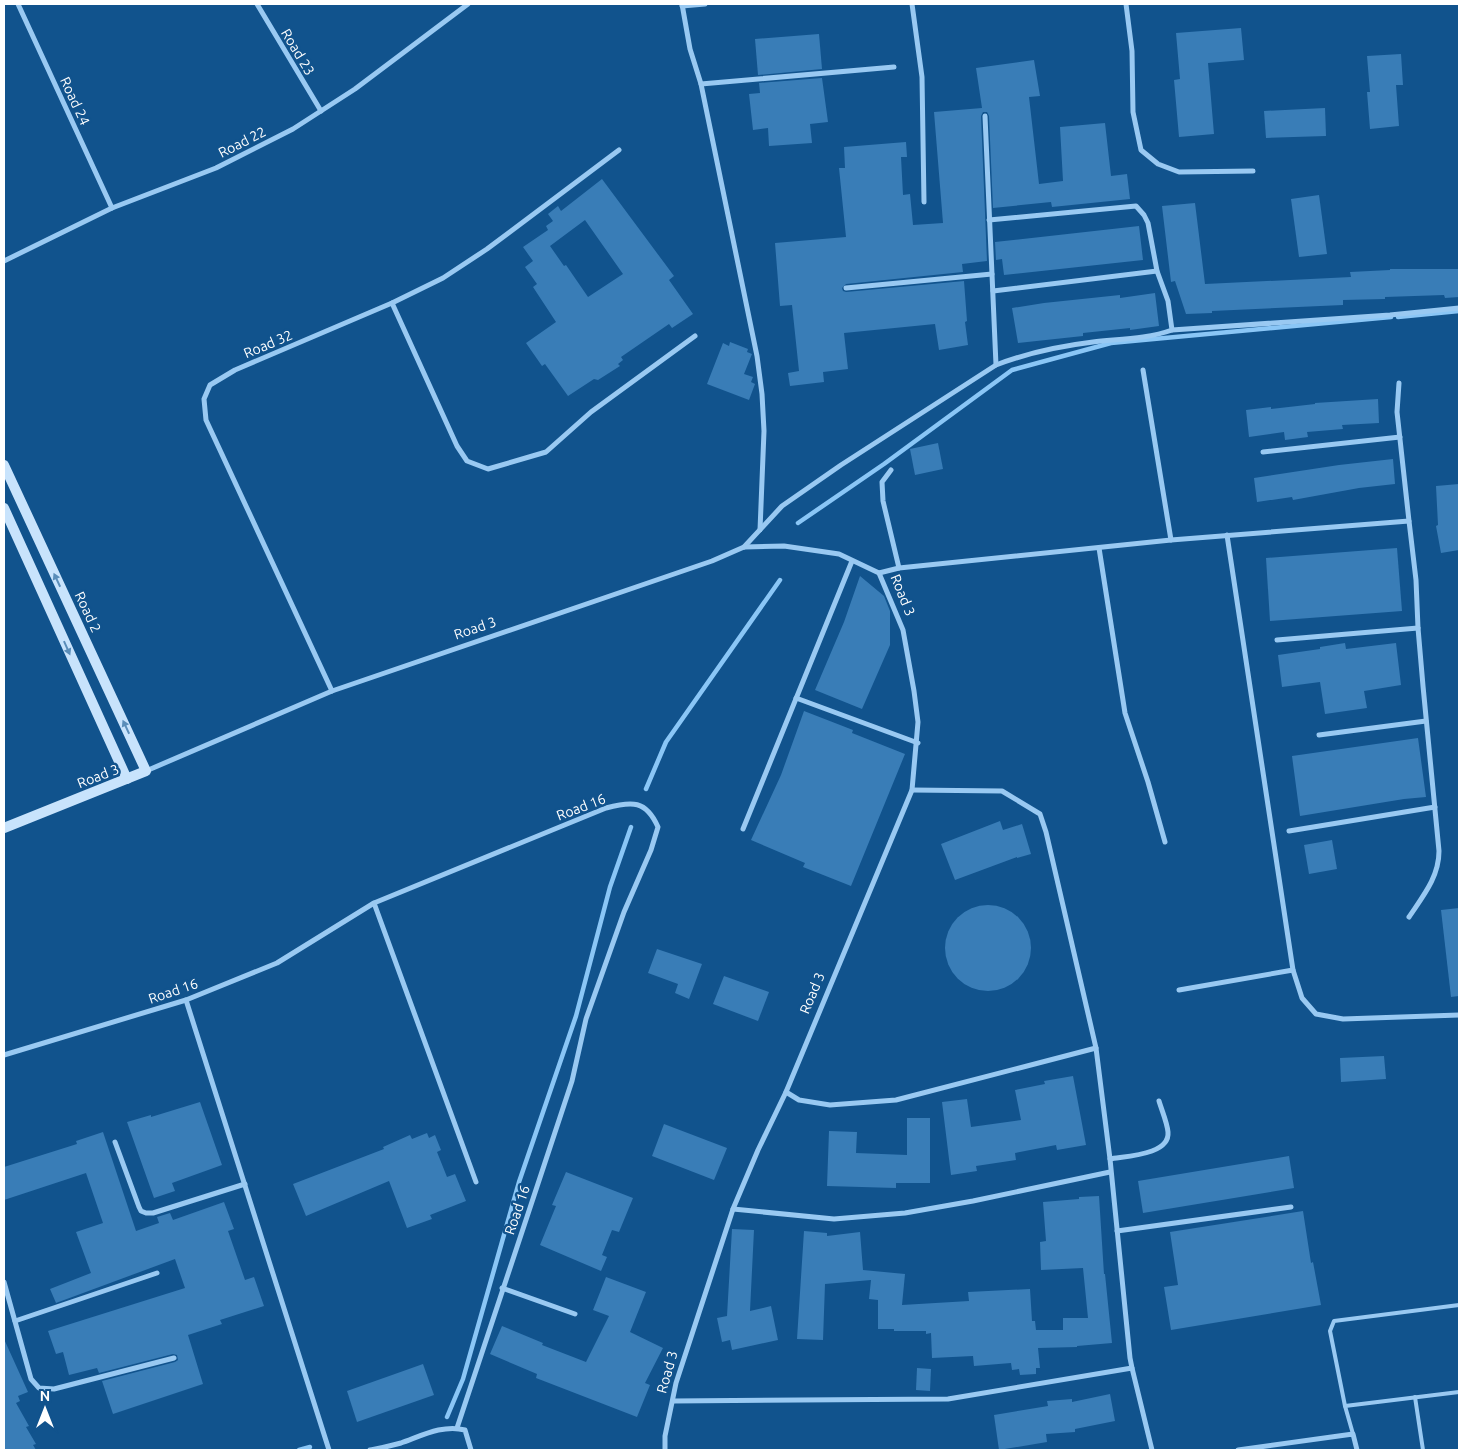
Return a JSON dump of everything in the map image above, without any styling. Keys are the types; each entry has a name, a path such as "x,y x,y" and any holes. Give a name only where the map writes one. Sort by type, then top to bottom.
{"street":[{"name":"Road 24","path":"18,4 112,208"},
{"name":"Road 23","path":"257,4 321,111"},
{"name":"Road 22","path":"4,261 112,208 216,168 293,128 355,89 468,4"},
{"path":"705,4 682,5 690,49 701,84 762,394 764,431 760,530"},
{"path":"912,4 922,78 924,202"},
{"path":"1126,4 1132,51 1134,112 1141,150 1158,164 1179,172 1253,171"},
{"path":"701,84 894,67"},
{"path":"985,116 996,364"},
{"name":"Road 32","path":"332,691 206,420 204,399 210,385 235,370 392,303 443,278 488,249 619,150"},
{"path":"989,220 1136,206 1144,214 1148,223 1157,271 1168,300 1172,330"},
{"path":"993,291 1157,271"},
{"path":"846,288 992,274"},
{"path":"392,303 457,446 467,461 488,469 546,452 590,412 695,336"},
{"path":"744,548 782,506 840,465 996,364 1021,355 1091,342 1153,336 1172,330 1390,315 1459,308"},
{"path":"1143,370 1171,540"},
{"path":"1399,383 1397,412 1416,580 1418,628 1439,851 1438,866 1431,883 1409,917"},
{"path":"1263,452 1400,437"},
{"name":"Road 2","path":"4,465 146,771"},
{"path":"891,470 882,482 883,501 900,568"},
{"path":"4,508 127,779"},
{"path":"879,573 900,568 1171,540 1409,521"},
{"path":"1227,535 1293,970 1302,998 1316,1014 1343,1019 1459,1015"},
{"name":"Road 3","path":"4,828 127,779 332,691 703,564 744,548 784,546 839,554 879,573 903,630 916,706 918,743 912,790 786,1092 758,1150 733,1209 676,1383 665,1436 665,1450"},
{"path":"1099,548 1125,713 1148,782 1165,842"},
{"path":"743,829 852,561"},
{"path":"1277,640 1418,628"},
{"path":"796,698 918,743"},
{"path":"1319,735 1426,721"},
{"path":"912,790 1002,791 1040,814 1046,832 1096,1048 1110,1159 1130,1358 1152,1450"},
{"name":"Road 16","path":"4,1056 186,1000 277,963 374,903 614,806 621,804 640,805 652,813 658,827 651,850 624,912 586,1020 572,1081 456,1428"},
{"path":"1289,831 1435,807"},
{"path":"374,903 476,1182"},
{"path":"1179,990 1293,970"},
{"path":"186,1000 329,1450"},
{"path":"786,1092 799,1100 830,1105 896,1100 1096,1048"},
{"path":"1110,1159 1157,1150 1166,1142 1168,1133 1159,1101"},
{"path":"115,1142 141,1211 146,1213 153,1213 245,1184"},
{"path":"733,1209 834,1219 905,1213 1110,1172"},
{"path":"1117,1231 1291,1207"},
{"path":"15,1321 158,1273"},
{"path":"4,1282 31,1379 39,1388 54,1389 174,1358"},
{"path":"502,1288 575,1314"},
{"path":"672,1401 948,1399 1132,1368"},
{"path":"370,1450 401,1443 435,1431 456,1428 465,1430 471,1450"},
{"path":"1239,1450 1353,1434 1357,1450"}],"lane":[{"path":"1353,1434 1345,1406 1330,1331 1334,1321 1459,1305"},
{"path":"1345,1406 1459,1392"},
{"path":"1416,1396 1423,1450"}],"building":[{"path":"1241,28 1244,60 1208,63 1214,134 1179,137 1174,80 1180,79 1176,33"},
{"path":"819,34 822,69 758,75 755,39"},
{"path":"1401,54 1403,85 1396,85 1399,126 1370,129 1367,92 1370,92 1367,56"},
{"path":"1034,60 1040,96 1029,97 1039,184 1063,181 1060,127 1105,123 1111,176 1127,174 1130,199 1052,207 1051,202 993,208 989,116 987,112 983,112 981,116 987,261 962,264 963,272 846,284 842,288 846,292 964,281 967,321 965,322 968,345 939,350 935,324 844,333 848,369 823,372 824,382 790,386 788,373 799,371 792,305 780,306 775,243 846,237 839,168 845,168 844,147 906,142 907,157 901,157 903,195 910,194 913,225 943,223 934,112 982,108 976,68"},
{"path":"822,78 828,122 810,124 812,143 769,146 768,128 753,130 749,94 760,93 759,83"},
{"path":"1325,108 1326,136 1266,138 1264,111"},
{"path":"602,179 674,276 669,280 693,314 672,328 669,324 621,357 623,360 618,364 620,366 598,380 594,379 568,396 545,364 542,366 526,343 556,322 533,287 537,284 525,267 533,261 523,247 548,230 546,226 553,221 548,214 558,206 561,211","holes":["585,220 623,274 588,297 550,246"]},
{"path":"1319,195 1327,254 1299,257 1291,199"},
{"path":"1195,203 1205,284 1351,277 1350,272 1390,269 1459,269 1459,297 1445,298 1444,295 1385,297 1385,299 1343,300 1343,305 1212,311 1212,313 1186,314 1175,281 1171,282 1162,206"},
{"path":"1139,226 1143,260 1004,275 1002,259 996,260 995,242"},
{"path":"1155,293 1159,326 1083,333 1083,336 1018,343 1012,308 1120,295 1120,298"},
{"path":"730,342 748,349 747,352 752,354 744,374 753,377 751,382 755,384 749,400 707,384 723,343 729,346"},
{"path":"1378,399 1379,423 1342,425 1343,429 1307,432 1308,437 1285,440 1284,432 1249,437 1246,410"},
{"path":"938,443 943,469 915,475 910,449"},
{"path":"1393,459 1395,484 1359,488 1293,500 1292,497 1257,502 1254,478"},
{"path":"1459,484 1459,550 1441,553 1436,526 1438,525 1436,486"},
{"path":"1397,548 1402,611 1270,621 1266,558"},
{"path":"860,576 884,596 890,611 890,645 862,709 815,690 844,622"},
{"path":"1345,643 1346,649 1396,643 1401,685 1364,691 1367,708 1325,714 1320,682 1282,687 1278,655"},
{"path":"804,711 853,730 852,733 905,754 851,886 803,867 805,863 751,840 781,775"},
{"path":"1418,738 1426,797 1300,816 1292,756"},
{"path":"1000,821 1003,830 1022,824 1031,854 1017,857 955,880 941,844"},
{"path":"1332,840 1337,869 1309,874 1304,845"},
{"path":"988,905 1004,908 1012,912 1024,924 1028,932 1031,948 1028,964 1024,972 1012,984 1004,988 988,991 972,988 964,984 952,972 948,964 945,948 948,932 952,924 964,912 972,908"},
{"path":"1459,908 1459,996 1451,997 1441,910"},
{"path":"657,949 702,964 689,999 675,993 678,984 648,973"},
{"path":"724,976 769,992 758,1021 713,1004"},
{"path":"1384,1056 1386,1079 1341,1082 1340,1058"},
{"path":"1073,1076 1086,1145 1057,1150 1056,1145 1015,1153 1016,1160 976,1166 977,1171 951,1175 942,1102 967,1099 971,1127 1021,1120 1015,1090 1045,1084 1044,1081"},
{"path":"200,1102 222,1165 172,1183 175,1191 154,1198 127,1122 151,1115 151,1117"},
{"path":"907,1118 930,1118 930,1183 896,1183 896,1188 827,1186 829,1131 857,1132 856,1153 907,1155"},
{"path":"664,1124 727,1148 714,1180 652,1156"},
{"path":"103,1132 136,1231 159,1223 157,1217 170,1213 173,1220 224,1202 234,1229 228,1231 245,1280 254,1277 264,1306 220,1320 222,1324 188,1335 203,1384 113,1414 102,1381 175,1362 178,1360 177,1355 173,1354 99,1373 97,1368 69,1375 63,1352 56,1354 48,1331 185,1288 175,1259 56,1303 50,1289 91,1273 76,1232 103,1223 86,1173 4,1200 4,1167 77,1144 76,1141"},
{"path":"427,1133 429,1138 435,1135 441,1150 437,1152 447,1177 455,1174 466,1201 430,1215 432,1219 407,1228 389,1181 306,1216 293,1184 384,1149 383,1147 410,1135 412,1139"},
{"path":"1289,1156 1294,1188 1143,1213 1138,1181"},
{"path":"566,1172 633,1198 619,1232 612,1230 602,1255 607,1257 601,1271 540,1245 556,1206 552,1205"},
{"path":"1099,1196 1104,1274 1112,1343 1077,1347 1038,1348 1040,1368 1036,1368 1036,1374 1020,1375 1019,1369 1012,1370 1011,1363 974,1366 973,1356 932,1358 931,1333 926,1334 926,1331 878,1329 878,1300 869,1299 871,1280 825,1284 823,1340 797,1339 804,1231 827,1233 827,1236 860,1232 863,1270 905,1274 902,1305 969,1301 968,1292 1030,1289 1032,1321 1035,1321 1036,1330 1063,1330 1063,1318 1088,1318 1083,1268 1041,1270 1040,1242 1046,1241 1043,1202"},
{"path":"1303,1211 1311,1263 1313,1262 1321,1305 1171,1330 1164,1287 1178,1285 1170,1232"},
{"path":"732,1229 754,1230 750,1311 771,1306 778,1340 732,1350 730,1340 722,1342 717,1318 727,1316"},
{"path":"606,1277 646,1292 630,1332 663,1348 645,1383 650,1385 637,1417 536,1378 537,1374 490,1354 502,1326 543,1343 542,1345 586,1362 609,1316 593,1310"},
{"path":"4,1339 28,1392 18,1396 20,1401 16,1403 29,1426 26,1427 36,1444 33,1445 36,1450 4,1450"},
{"path":"423,1364 434,1395 357,1422 347,1391"},
{"path":"917,1368 931,1369 930,1391 916,1390"},
{"path":"1110,1394 1115,1421 1075,1429 1075,1432 1046,1434 1047,1442 999,1450 994,1415 1048,1406 1047,1401 1072,1399 1072,1402"}],"waterway":[{"path":"1398,317 1459,311"},
{"path":"798,523 884,464 1012,370 1111,343 1391,317"},
{"path":"646,789 666,742 780,580"},
{"path":"447,1417 463,1379 519,1182 576,1016 610,887 631,827"},
{"path":"299,1450 310,1447"}]}
